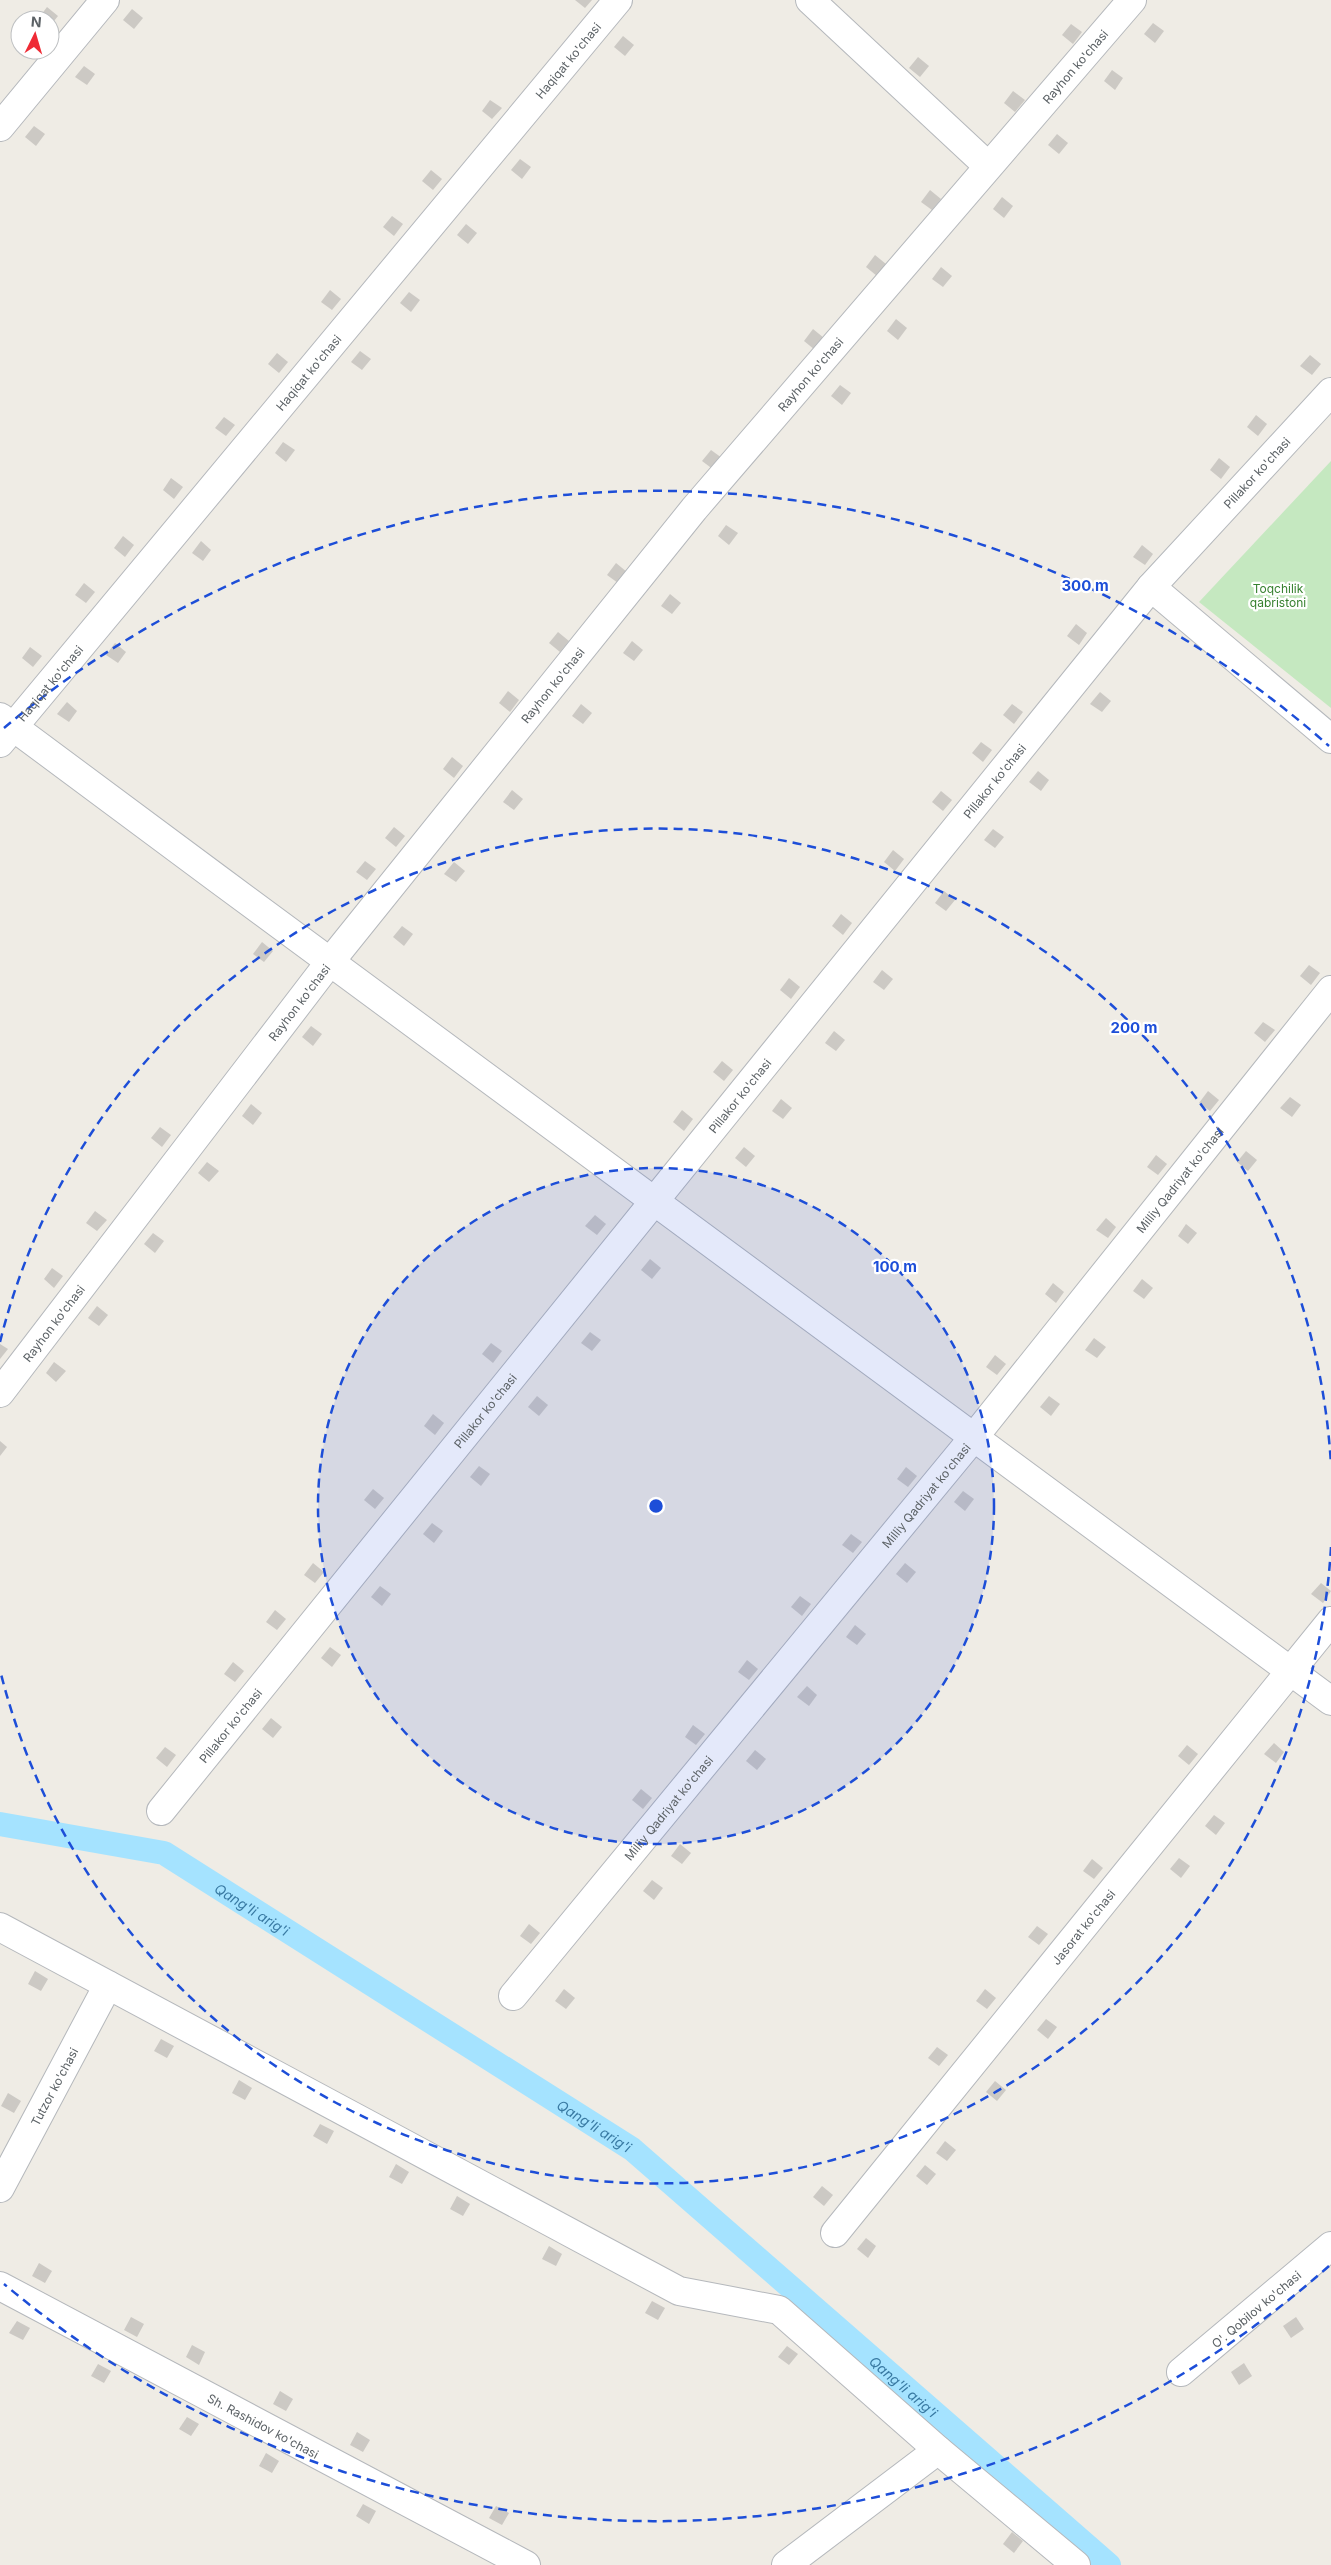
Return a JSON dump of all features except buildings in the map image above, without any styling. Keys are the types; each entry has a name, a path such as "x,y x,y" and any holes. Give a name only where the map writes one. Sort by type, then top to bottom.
{"street":[{"path":"0,128 106,0"},
{"name":"Haqiqat ko'chasi","path":"5,729 618,0"},
{"path":"810,0 988,166"},
{"name":"Rayhon ko'chasi","path":"0,1393 329,964 694,509 1132,0"},
{"name":"Pillakor ko'chasi","path":"161,1811 1151,587 1331,392"},
{"path":"1151,587 1331,739"},
{"path":"5,729 656,1199 1331,1701"},
{"name":"Milliy Qadriyat ko'chasi","path":"513,1996 974,1437 1331,990"},
{"name":"Jasorat ko'chasi","path":"835,2233 1289,1670 1331,1621"},
{"path":"0,1927 679,2291 779,2310 938,2450 1076,2565"},
{"name":"Tutzor ko'chasi","path":"0,2188 108,1985"},
{"name":"O'. Qobilov ko'chasi","path":"1182,2372 1331,2246"},
{"name":"Sh. Rashidov ko'chasi","path":"0,2286 526,2565"},
{"path":"786,2565 938,2450"}],"green space":[{"name":"Toqchilik qabristoni","path":"1331,461 1331,708 1199,602"}],"waterway":[{"name":"Qang'li arig'i","path":"0,1824 164,1853 632,2149 1109,2565"}]}
